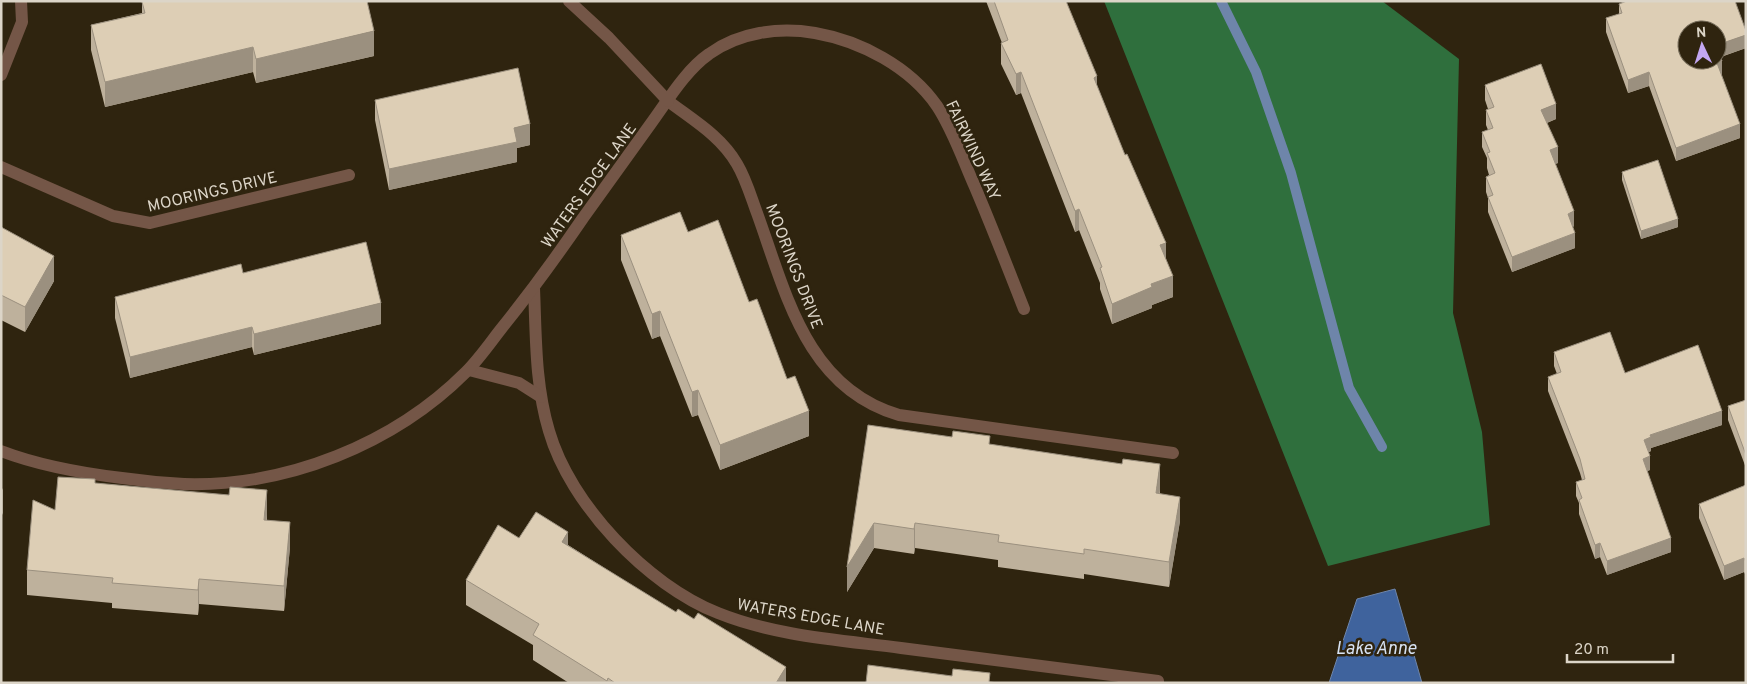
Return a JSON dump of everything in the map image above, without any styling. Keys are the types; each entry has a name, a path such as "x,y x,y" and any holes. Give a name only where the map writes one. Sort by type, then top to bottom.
{"street":[{"path":"1,75 22,22 21,1"},
{"name":"MOORINGS DRIVE","path":"569,1 622,52 668,101 716,137 738,164 791,306 808,342 831,374 860,399 899,415 1173,453"},
{"name":"FAIRWIND WAY","path":"668,101 707,55 735,39 773,31 809,32 830,36 862,47 891,63 920,86 942,114 984,209 1024,309"},
{"name":"WATERS EDGE LANE","path":"1,451 59,468 148,481 186,484 258,477 314,464 380,434 425,407 469,370 534,288 668,101"},
{"name":"MOORINGS DRIVE","path":"1,166 113,216 150,223 349,175"},
{"name":"WATERS EDGE LANE","path":"534,288 541,397 549,432 568,477 584,502 630,554 680,594 700,605 755,625 814,636 1158,681"},
{"path":"469,370 519,384 541,397"}],"green space":[{"path":"1104,1 1382,1 1459,59 1453,313 1482,432 1490,525 1328,566"}],"water":[{"name":"Lake Anne","path":"1395,589 1422,683 1329,683 1357,599"}],"building":[{"path":"367,1 374,31 256,59 253,47 105,82 91,25 145,13 142,2"},
{"path":"994,1 1066,1 1097,76 1094,78 1125,155 1127,154 1166,243 1160,245 1173,276 1151,284 1152,287 1112,304 1100,268 1102,267 1079,209 1075,211 1021,72 1016,74 1001,43 1008,40"},
{"path":"1627,1 1735,1 1746,35 1727,42 1727,20 1677,20 1677,70 1720,70 1740,124 1676,148 1649,72 1628,80 1606,18 1622,13 1619,4"},
{"path":"1541,64 1556,104 1541,110 1558,147 1550,150 1574,211 1568,214 1575,233 1512,257 1488,197 1493,195 1486,177 1495,173 1487,153 1490,152 1482,132 1493,128 1486,110 1494,107 1485,85"},
{"path":"518,68 530,124 514,128 517,142 389,169 375,100"},
{"path":"1658,160 1678,219 1641,231 1622,172"},
{"path":"680,212 688,232 718,220 749,302 757,299 787,379 795,376 809,411 720,445 698,390 692,392 660,311 652,314 621,235"},
{"path":"1,227 54,256 25,307 1,295"},
{"path":"366,242 381,303 254,334 252,327 130,357 115,297 241,264 243,273"},
{"path":"1610,332 1625,373 1698,345 1722,411 1650,435 1651,437 1644,440 1650,456 1643,459 1671,538 1607,561 1600,543 1595,545 1579,500 1582,498 1576,482 1585,479 1580,459 1548,377 1561,372 1554,352"},
{"path":"1746,400 1746,455 1728,406"},
{"path":"868,425 952,437 953,431 990,436 989,444 1122,464 1123,459 1160,464 1156,493 1180,497 1169,562 1084,549 1084,554 998,542 999,535 915,523 914,529 874,523 847,567"},
{"path":"58,477 95,479 95,483 229,495 230,487 267,490 264,520 290,522 284,586 199,579 198,590 112,583 113,578 27,570 33,500 55,510"},
{"path":"1746,485 1746,562 1744,558 1724,566 1699,504"},
{"path":"536,512 568,532 562,542 676,612 678,609 694,619 698,613 786,667 776,683 615,683 608,678 607,681 533,635 539,624 466,580 498,525 519,538"},
{"path":"868,665 952,676 953,669 990,673 989,682 999,683 866,683"}],"waterway":[{"path":"1221,1 1256,72 1291,173 1349,388 1382,447"}]}
